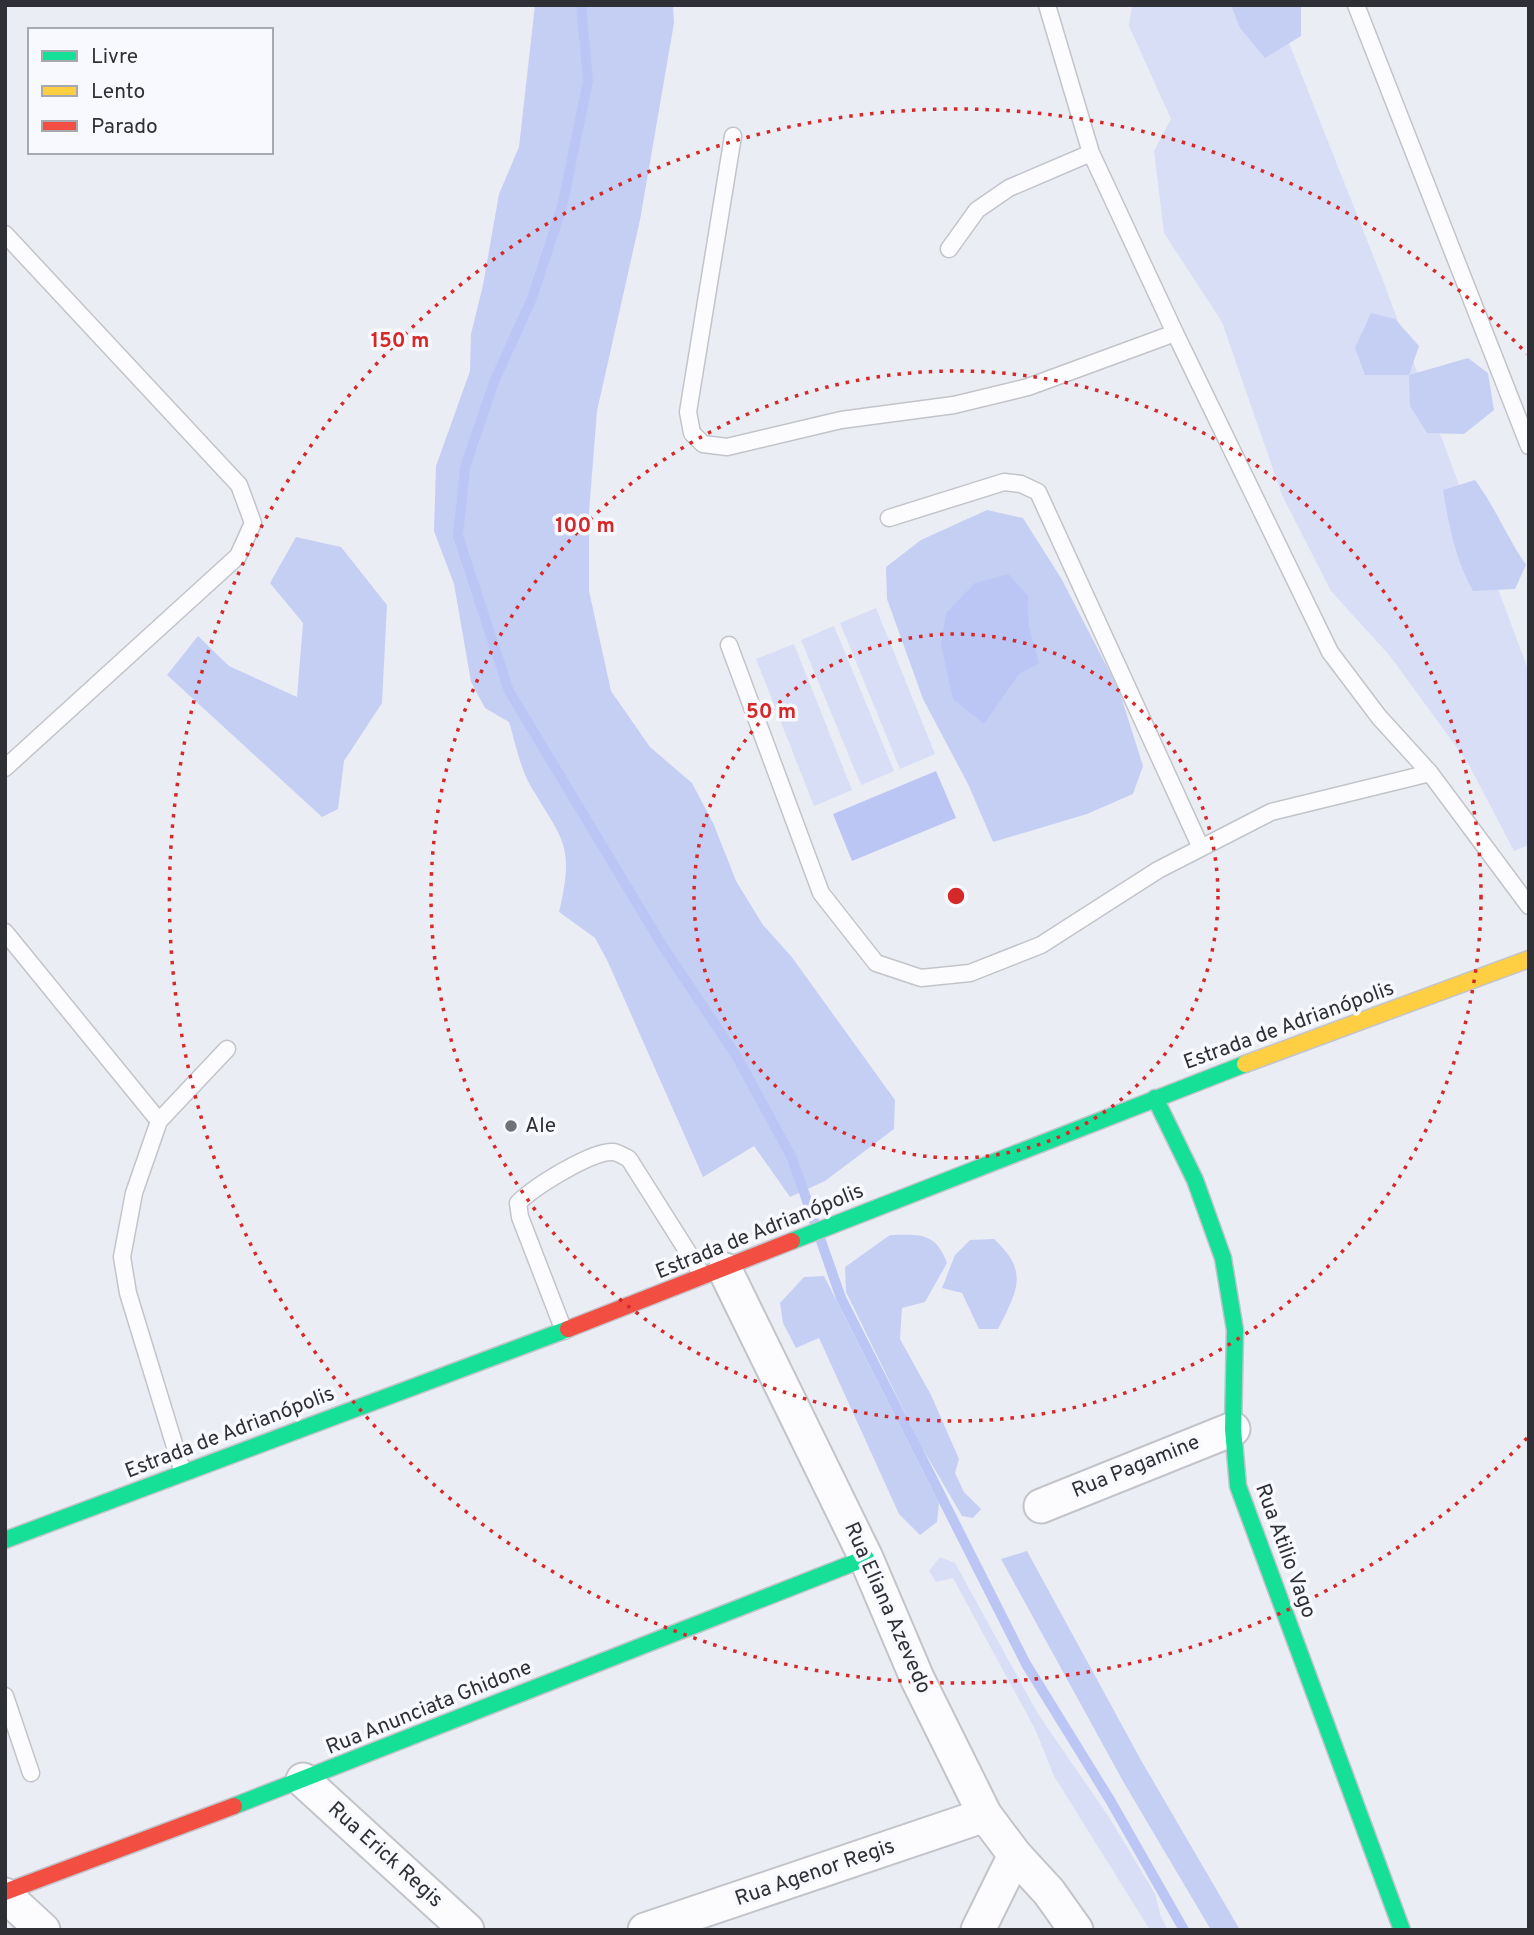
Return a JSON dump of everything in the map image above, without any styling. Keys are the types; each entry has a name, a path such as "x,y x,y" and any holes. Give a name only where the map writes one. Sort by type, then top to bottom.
{"street":[{"name":"Estrada de Adrianópolis","path":"5,1540 564,1332 1155,1098 1529,959"},
{"name":"Rua Atilio Vago","path":"1155,1098 1195,1180 1223,1258 1235,1330 1233,1429 1238,1486 1402,1930"},
{"name":"Rua Eliana Azevedo","path":"715,1274 866,1558 917,1678 985,1815 1015,1855 1049,1892 1076,1930"},
{"name":"Rua Pagamine","path":"1041,1506 1233,1429"},
{"name":"Rua Anunciata Ghidone","path":"5,1894 303,1780 866,1558"},
{"name":"Rua Erick Regis","path":"303,1780 467,1930"},
{"name":"Rua Agenor Regis","path":"645,1930 985,1815"},
{"path":"978,1930 1015,1855"},
{"path":"5,1894 43,1930"}],"lane":[{"path":"1047,5 1091,153 1330,652 1379,717 1430,774 1529,906"},
{"path":"1356,5 1529,446"},
{"path":"733,136 688,412 692,433 703,444 727,447 841,420 954,405 1028,387 1175,333"},
{"path":"949,248 977,210 1009,188 1091,153"},
{"path":"5,234 239,485 253,523 238,556 5,768"},
{"path":"890,518 1004,482 1021,484 1038,492 1201,848"},
{"path":"729,645 821,893 876,963 921,978 970,973 1041,945 1158,870 1271,812 1430,774"},
{"path":"5,932 159,1121"},
{"path":"183,1473 128,1293 122,1257 134,1193 159,1121 227,1049"},
{"path":"564,1332 520,1217 519,1203 531,1190 595,1156 615,1152 629,1159 715,1274"},
{"path":"5,1696 31,1773"}],"shaded area":[{"path":"535,5 673,5 674,23 640,220 597,411 589,512 589,591 611,691 650,747 692,783 714,825 736,881 763,925 791,956 895,1100 894,1129 825,1181 790,1197 754,1146 703,1177 607,960 595,938 559,912 566,871 563,844 526,778 509,722 485,708 471,682 454,584 434,531 436,466 470,371 471,334 483,285 499,194 519,147"},
{"path":"1132,5 1274,5 1382,278 1529,672 1529,845 1514,851 1468,763 1390,656 1331,591 1282,495 1222,322 1164,233 1154,151 1171,119 1129,26"},
{"path":"1231,5 1301,5 1301,36 1265,58 1240,28"},
{"path":"1371,313 1395,319 1419,346 1409,375 1365,375 1355,348"},
{"path":"1468,358 1488,373 1494,410 1464,434 1427,433 1410,406 1409,375"},
{"path":"1475,480 1526,565 1515,589 1473,591 1457,554 1443,490"},
{"path":"987,510 1023,518 1061,578 1119,690 1143,766 1133,794 1087,814 993,842 968,784 923,699 887,599 886,567 921,540"},
{"path":"296,537 341,547 387,605 382,703 344,761 338,809 322,817 167,675 198,636 229,666 297,697 303,623 270,583"},
{"path":"1008,574 1028,596 1029,627 1039,663 1019,674 984,724 953,699 941,645 946,613 975,583"},
{"path":"876,608 935,754 900,769 840,623"},
{"path":"834,626 894,771 861,785 801,640"},
{"path":"794,644 852,790 814,806 756,659"},
{"path":"936,771 956,818 852,861 833,814"},
{"path":"890,1235 925,1237 937,1245 947,1263 925,1302 902,1308 900,1339 931,1395 959,1459 955,1473 964,1492 981,1509 973,1518 962,1516 920,1444 846,1292 845,1267"},
{"path":"994,1239 1012,1262 1017,1282 1015,1293 998,1329 979,1329 962,1293 942,1288 955,1255 970,1240"},
{"path":"824,1276 939,1503 937,1522 920,1535 899,1514 819,1338 796,1348 783,1323 780,1303 804,1277"},
{"path":"1027,1551 1142,1762 1240,1930 1211,1930 1124,1783 1001,1559"},
{"path":"940,1557 955,1563 1038,1714 1109,1817 1155,1894 1161,1917 1168,1930 1150,1930 1054,1776 1035,1729 953,1578 936,1582 929,1571"}],"waterway":[{"path":"581,5 588,81 562,207 532,298 494,382 465,467 458,536 509,691 662,945 737,1057 792,1158 841,1298 1026,1664 1110,1800 1184,1930"}],"traffic: fast":[{"path":"792,1241 1245,1064"},
{"path":"1155,1098 1195,1180 1223,1258 1235,1330 1233,1429 1238,1486 1402,1930"},
{"path":"5,1540 568,1329"},
{"path":"234,1806 866,1558"}],"traffic: slow":[{"path":"1245,1064 1529,959"}],"traffic: jam":[{"path":"568,1329 792,1241"},
{"path":"5,1892 234,1806"}],"place":[{"name":"Ale","path":"511,1126"}]}
